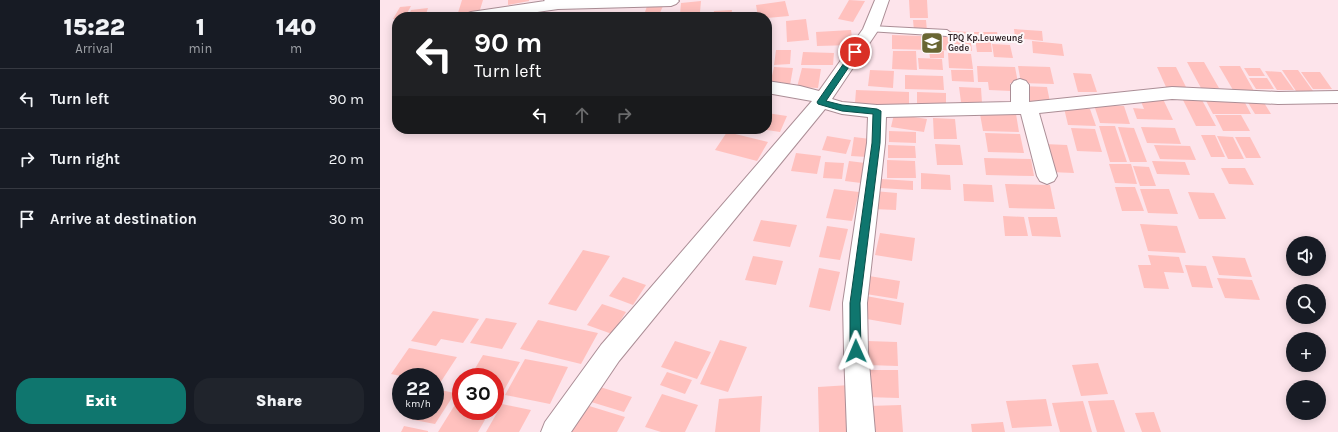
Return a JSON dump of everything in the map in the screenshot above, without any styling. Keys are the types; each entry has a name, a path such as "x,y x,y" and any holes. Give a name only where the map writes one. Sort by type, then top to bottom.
{"street":[{"path":"499,12 554,2 671,0 670,12"},
{"path":"555,432 610,353 822,100 872,29 882,0"},
{"path":"1020,85 1024,108 1047,176"},
{"path":"772,88 800,92 842,108 877,111 1024,108 1172,93 1278,98 1338,97"},
{"path":"861,432 856,351 855,303 876,143 877,111"}],"lane":[{"path":"872,29 947,33"}],"building":[{"path":"462,0 483,0 479,12 458,12"},
{"path":"508,0 529,0 529,1 508,5"},
{"path":"849,0 865,1 853,22 838,19"},
{"path":"909,0 927,0 928,18 910,18"},
{"path":"701,1 700,12 680,12 681,3"},
{"path":"785,1 789,16 772,18 772,12 757,12 756,5"},
{"path":"411,6 408,12 397,12 400,7"},
{"path":"647,6 663,6 660,12 645,12"},
{"path":"428,8 427,12 410,12 411,10"},
{"path":"732,10 732,12 714,11"},
{"path":"806,19 809,40 787,42 786,21"},
{"path":"913,20 926,20 927,31 914,31"},
{"path":"1014,29 1042,31 1043,41 1015,38"},
{"path":"851,30 853,45 817,46 816,32"},
{"name":"TPQ Kp.Leuweung Gede","path":"950,31 970,32 972,51 892,49 892,35 951,37"},
{"path":"974,32 997,32 999,43 991,43 992,52 977,52"},
{"path":"1032,41 1062,44 1064,56 1033,53"},
{"path":"992,44 1010,45 1013,58 994,57"},
{"path":"776,50 791,50 790,64 774,65"},
{"path":"893,51 916,51 917,70 892,69"},
{"path":"929,51 944,51 944,58 930,58"},
{"path":"803,52 834,53 833,65 801,65"},
{"path":"948,53 971,54 973,69 949,68"},
{"path":"918,58 942,59 943,70 919,69"},
{"path":"1187,62 1204,62 1219,88 1201,88"},
{"path":"977,66 1015,67 1018,83 1010,83 1011,91 989,90 988,82 978,82"},
{"path":"1018,66 1050,67 1054,84 1021,83"},
{"path":"1219,66 1240,66 1254,91 1233,90"},
{"path":"774,67 793,68 790,85 772,84"},
{"path":"1157,67 1176,67 1186,87 1166,87"},
{"path":"802,68 821,69 818,88 797,87"},
{"path":"1244,68 1260,68 1265,76 1249,76"},
{"path":"870,70 894,71 893,88 868,86"},
{"path":"951,70 973,70 974,82 952,81"},
{"path":"1282,70 1298,70 1313,91 1296,91"},
{"path":"1265,71 1281,72 1294,90 1277,90"},
{"path":"1301,72 1320,72 1332,89 1313,89"},
{"path":"1073,73 1091,74 1097,92 1078,92"},
{"path":"905,75 943,76 944,90 905,89"},
{"path":"1249,78 1267,78 1274,89 1256,89"},
{"path":"1020,86 1047,87 1050,102 1023,102"},
{"path":"959,87 981,88 982,103 961,102"},
{"path":"856,90 909,92 909,106 855,103"},
{"path":"917,92 946,93 946,106 917,105"},
{"path":"1140,99 1163,99 1173,120 1137,119 1133,108 1144,109"},
{"path":"1205,99 1243,99 1251,114 1213,114"},
{"path":"1183,100 1202,100 1216,126 1196,126"},
{"path":"1247,101 1263,101 1271,114 1255,114"},
{"path":"1094,105 1124,106 1130,124 1100,123"},
{"path":"1064,108 1090,109 1096,126 1068,125"},
{"path":"772,114 787,116 780,132 772,131"},
{"path":"894,114 927,119 924,132 891,127"},
{"path":"980,114 1016,114 1019,132 983,131"},
{"path":"1215,115 1241,115 1250,131 1223,131"},
{"path":"933,118 955,119 957,139 934,139"},
{"path":"1099,126 1115,126 1127,162 1110,162"},
{"path":"1118,127 1134,128 1147,162 1130,162"},
{"path":"1141,127 1175,128 1181,144 1147,143"},
{"path":"1071,128 1095,129 1102,152 1077,151"},
{"path":"889,131 916,132 916,143 889,142"},
{"path":"985,133 1020,134 1024,153 988,152"},
{"path":"726,134 735,134 768,142 757,161 715,150"},
{"path":"1201,135 1215,135 1225,157 1211,157"},
{"path":"827,136 851,140 846,154 822,150"},
{"path":"1217,136 1233,137 1244,159 1228,159"},
{"path":"854,137 870,139 867,157 851,156"},
{"path":"1235,137 1250,137 1261,158 1246,158"},
{"path":"935,144 960,145 963,165 937,165"},
{"path":"1044,144 1067,145 1074,173 1050,172"},
{"path":"888,145 915,146 916,158 888,158"},
{"path":"1154,145 1190,146 1196,160 1160,159"},
{"path":"796,153 821,156 817,174 791,171"},
{"path":"984,158 1031,159 1034,176 986,175"},
{"path":"887,160 915,161 916,178 887,178"},
{"path":"849,161 865,163 861,183 845,181"},
{"path":"1152,161 1185,162 1190,175 1157,174"},
{"path":"825,162 844,163 842,179 823,178"},
{"path":"1109,164 1131,164 1137,184 1115,183"},
{"path":"1133,166 1149,167 1156,186 1140,186"},
{"path":"1221,168 1245,168 1254,185 1229,184"},
{"path":"921,173 950,175 951,190 921,189"},
{"path":"881,179 913,181 913,190 880,188"},
{"path":"963,184 992,185 994,202 964,201"},
{"path":"1005,184 1050,185 1055,209 1009,208"},
{"path":"1115,187 1135,187 1144,211 1122,211"},
{"path":"834,189 859,192 852,221 826,218"},
{"path":"1140,189 1169,189 1178,214 1148,213"},
{"path":"874,191 897,193 896,210 873,209"},
{"path":"1188,192 1214,193 1226,219 1199,219"},
{"path":"1003,216 1024,217 1028,236 1005,236"},
{"path":"1028,217 1057,217 1061,237 1032,236"},
{"path":"761,220 797,225 790,247 753,241"},
{"path":"1140,224 1177,226 1186,253 1148,251"},
{"path":"827,226 848,229 840,260 819,257"},
{"path":"880,233 915,238 912,261 875,255"},
{"path":"583,250 610,256 576,311 548,304"},
{"path":"1148,255 1179,257 1184,273 1164,272 1169,289 1144,288 1138,265 1151,265"},
{"path":"753,256 783,261 776,285 745,280"},
{"path":"1212,256 1245,258 1252,277 1219,275"},
{"path":"1185,265 1206,266 1213,288 1192,287"},
{"path":"819,268 840,272 830,311 809,307"},
{"path":"869,276 900,281 897,299 866,294"},
{"path":"623,277 646,285 633,305 609,296"},
{"path":"1217,278 1252,280 1260,300 1225,298"},
{"path":"866,296 904,303 901,325 861,318"},
{"path":"602,304 626,312 612,334 587,325"},
{"path":"433,311 479,319 463,343 441,339 436,346 411,341"},
{"path":"486,318 517,323 502,349 470,343"},
{"path":"538,320 598,333 581,364 520,349"},
{"path":"720,340 747,347 728,392 700,384"},
{"path":"675,341 711,352 697,379 661,367"},
{"path":"867,341 897,342 898,366 867,365"},
{"path":"409,348 457,357 444,377 444,368 395,368"},
{"path":"483,355 520,362 504,390 504,368 475,368"},
{"path":"525,359 568,367 550,404 505,395"},
{"path":"1098,363 1108,394 1081,396 1072,365"},
{"path":"865,370 898,370 899,398 865,397"},
{"path":"667,372 692,380 685,394 660,385"},
{"path":"850,385 851,432 819,432 818,387"},
{"path":"597,386 632,397 624,412 588,401"},
{"path":"444,391 452,392 452,398 444,410"},
{"path":"662,394 698,405 685,432 661,432 645,427"},
{"path":"762,396 760,432 715,432 719,399"},
{"path":"1046,399 1052,426 1012,428 1006,401"},
{"path":"1114,400 1125,432 1097,432 1088,401"},
{"path":"1083,401 1092,432 1060,432 1052,403"},
{"path":"504,404 531,410 519,432 486,432 493,420 504,420"},
{"path":"586,405 625,417 617,432 570,432"},
{"path":"901,405 903,432 869,432 868,406"},
{"path":"452,409 452,420 485,420 478,432 438,432"},
{"path":"1154,412 1161,432 1142,432 1135,413"},
{"path":"414,420 438,420 435,424"},
{"path":"1003,422 1005,432 972,432 971,424"},
{"path":"404,426 428,431 428,432 401,432"}],"place":[{"name":"TPQ Kp.Leuweung Gede","path":"932,43"}],"route":[{"path":"855,52 821,102 842,108 877,111 876,143 855,303 856,351"}]}
